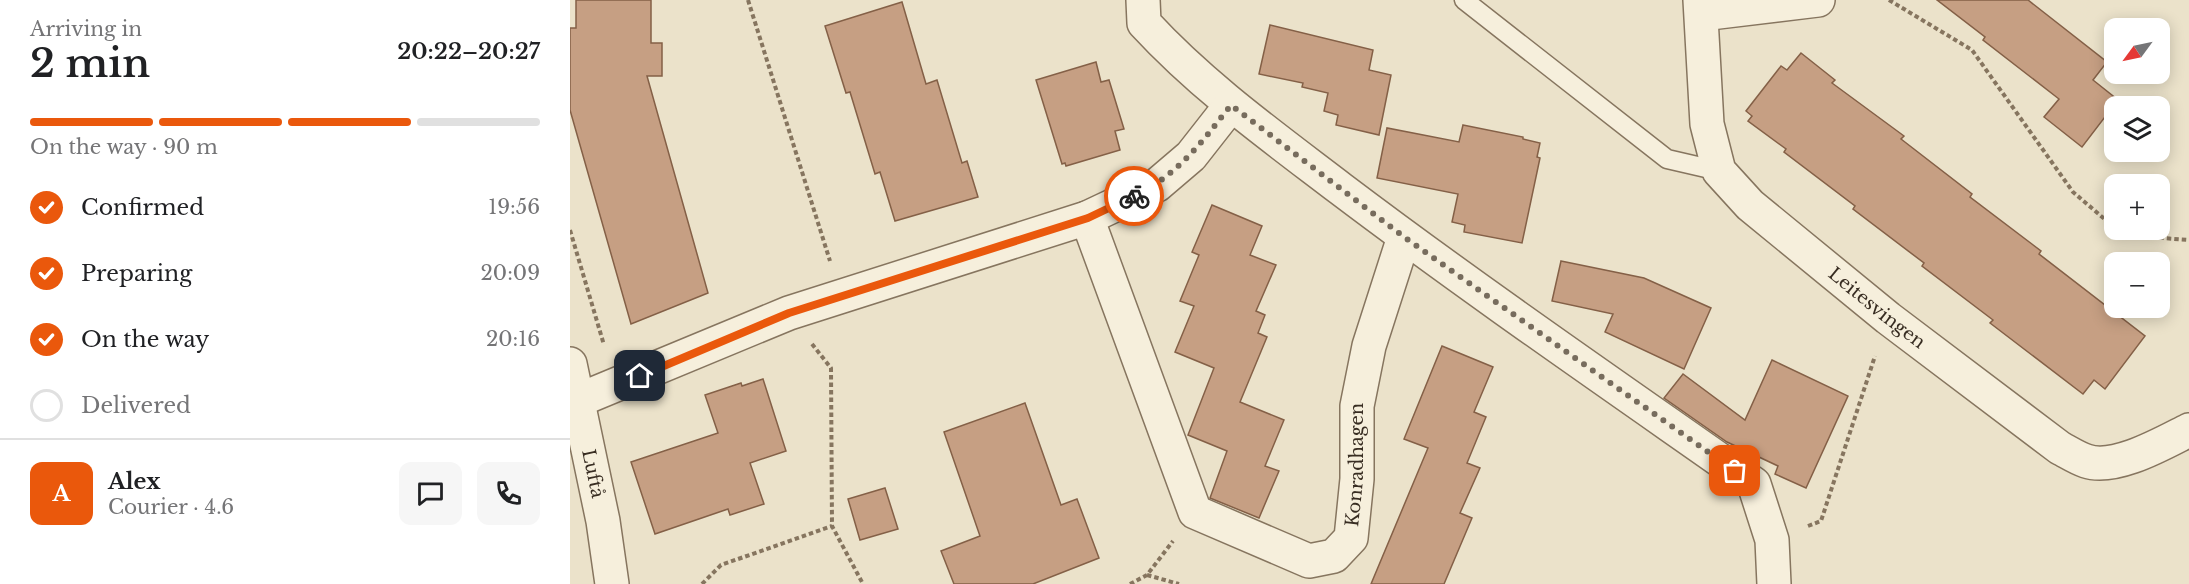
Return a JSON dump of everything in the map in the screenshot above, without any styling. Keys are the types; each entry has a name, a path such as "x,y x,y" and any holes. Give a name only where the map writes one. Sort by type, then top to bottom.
{"street":[{"path":"1143,0 1144,23 1171,52 1231,105 1404,237 1754,484 1772,540 1774,584"},
{"name":"Leitesvingen","path":"1818,0 1701,7 1707,124 1719,171 1750,205 1888,318 2060,448 2088,462 2119,461 2147,451 2189,430"},
{"path":"579,400 789,313 1088,218 1157,184 1191,156 1231,105"},
{"path":"1088,218 1195,512"},
{"name":"Konradhagen","path":"1195,512 1309,561 1334,556 1351,538 1357,479 1358,406 1369,346 1404,237"},
{"name":"Luftå","path":"570,364 603,521 612,584"}],"lane":[{"path":"1464,0 1667,159 1719,171"}],"path":[{"path":"748,0 829,256 838,297"},
{"path":"1889,0 1972,50 2073,192 2104,219"},
{"path":"570,230 605,347"},
{"path":"2170,239 2189,240"},
{"path":"789,313 831,368 832,526 863,584"},
{"path":"1772,540 1821,521 1888,318"},
{"path":"1130,584 1147,575 1195,512"},
{"path":"702,584 721,564 832,526"},
{"path":"1147,575 1179,584"}],"building":[{"path":"576,0 651,0 651,43 662,43 662,76 647,76 708,293 631,324 570,110 570,28 576,28"},
{"path":"1937,0 2028,0 2104,60 2104,66 2093,80 2113,96 2104,96 2104,118 2082,147 2044,117 2059,99 1983,40 1985,37"},
{"path":"902,2 926,84 937,80 962,163 967,161 978,197 895,221 880,172 875,174 850,92 846,93 825,26"},
{"path":"1270,25 1373,50 1369,70 1391,75 1379,135 1336,125 1338,115 1324,111 1328,93 1302,87 1303,83 1259,74"},
{"path":"1801,53 1835,80 1832,83 1904,136 1901,139 1972,194 1970,197 2041,251 2039,254 2104,304 2104,318 2122,318 2145,336 2105,389 2094,380 2083,394 1990,323 1993,320 1922,266 1924,263 1853,209 1855,206 1784,152 1786,149 1748,121 1752,116 1746,111 1781,66 1787,70"},
{"path":"1096,62 1101,82 1109,80 1124,129 1115,131 1120,150 1066,166 1065,163 1062,164 1036,80"},
{"path":"1463,125 1523,137 1523,139 1540,143 1537,157 1540,158 1522,243 1464,232 1465,225 1452,222 1458,194 1377,178 1387,128 1459,142"},
{"path":"1212,205 1262,226 1250,255 1276,265 1256,311 1265,315 1258,333 1267,337 1240,402 1284,420 1265,466 1279,471 1259,518 1210,498 1227,451 1188,435 1214,368 1175,352 1194,306 1180,301 1199,255 1192,252"},
{"path":"1561,261 1644,278 1711,308 1684,369 1605,332 1613,314 1552,301"},
{"path":"1442,346 1493,367 1474,412 1486,417 1467,463 1480,468 1460,513 1472,518 1444,584 1371,584 1428,448 1404,439"},
{"path":"1772,360 1848,396 1806,488 1775,474 1778,466 1727,442 1664,398 1683,374 1745,420"},
{"path":"763,379 786,451 750,463 764,504 730,515 728,509 655,534 631,462 718,433 705,395 741,383 742,386"},
{"path":"1025,403 1061,505 1077,499 1099,558 1033,584 954,584 941,551 980,536 944,432"},
{"path":"885,488 898,529 860,540 848,499"}],"way so far":[{"path":"1134,196 1157,184 1191,156 1231,105 1404,237 1735,471"}],"route":[{"path":"640,376 789,313 1088,218 1134,196"}]}
